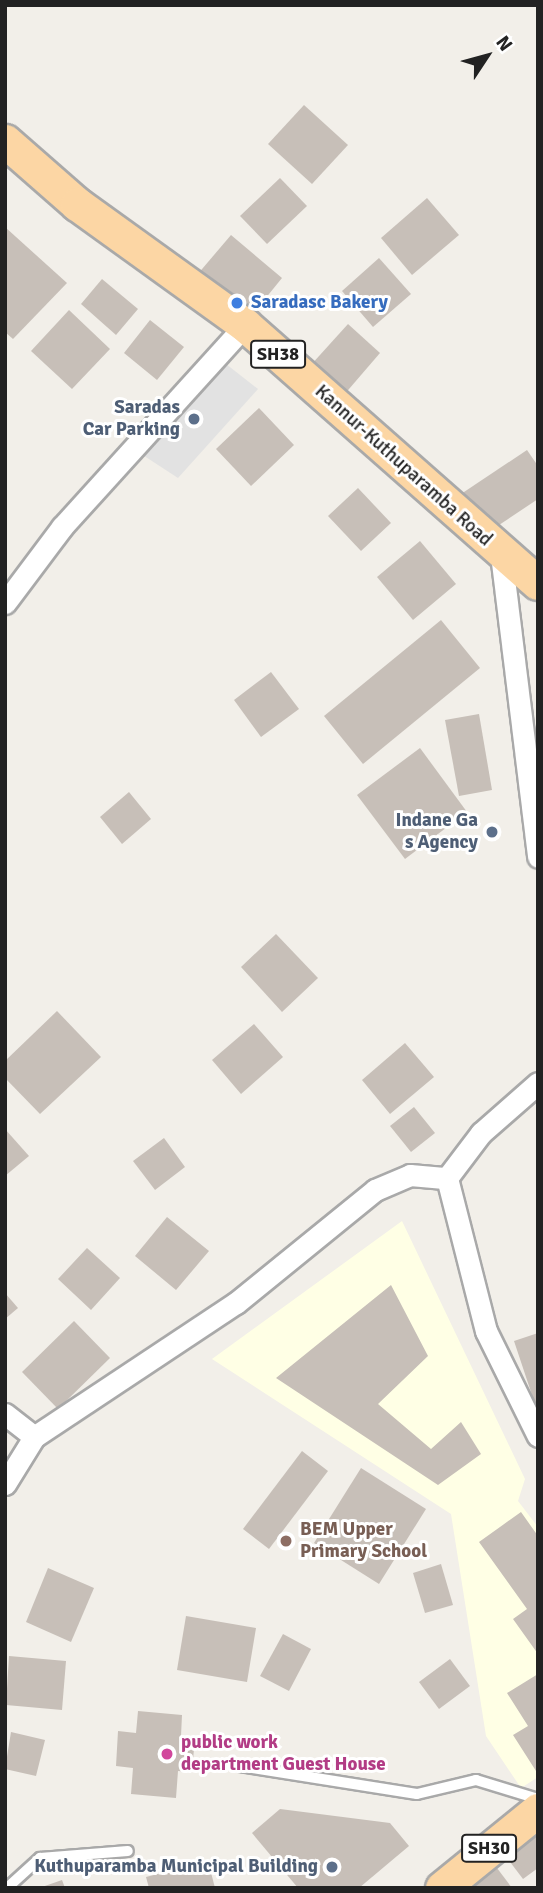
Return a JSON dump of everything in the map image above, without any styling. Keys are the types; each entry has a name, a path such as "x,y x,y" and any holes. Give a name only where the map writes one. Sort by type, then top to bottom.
{"main road":[{"name":"Kannur-Kuthuparamba Road","path":"5,141 77,204 245,325 501,554 538,583"},
{"name":"SH30","path":"442,1888 538,1810"}],"street":[{"path":"5,603 62,527 245,325"},
{"path":"501,554 538,857"},
{"path":"447,1178 481,1133 538,1083"},
{"path":"5,1483 34,1437 236,1303 375,1190 410,1175 447,1178"},
{"path":"447,1178 486,1331 538,1436"},
{"path":"5,1414 34,1437"}],"lane":[{"path":"240,1766 417,1794 477,1780 538,1799"},
{"path":"7,1888 40,1858 128,1851"}],"shaded area":[{"name":"Saradas Car Parking","path":"212,353 258,389 178,478 132,448"},
{"path":"402,1221 525,1479 518,1501 538,1527 538,1777 521,1788 486,1736 451,1514 212,1359"}],"building":[{"path":"304,105 348,145 312,184 268,144"},
{"path":"280,178 307,206 267,244 240,216"},
{"path":"427,198 459,235 412,275 381,238"},
{"path":"5,227 67,283 13,339 5,332"},
{"path":"231,235 282,278 243,326 191,282"},
{"path":"379,258 411,294 373,327 342,291"},
{"path":"102,279 138,309 116,335 81,304"},
{"path":"69,310 110,349 72,389 31,351"},
{"path":"150,320 184,347 157,380 124,353"},
{"path":"348,324 380,353 343,396 310,366"},
{"path":"259,408 294,445 251,486 216,449"},
{"path":"527,450 538,466 538,499 487,533 461,494"},
{"path":"358,488 391,523 361,551 328,516"},
{"path":"420,541 456,584 413,620 377,577"},
{"path":"441,620 480,668 363,764 324,716"},
{"path":"271,672 299,709 261,737 234,700"},
{"path":"479,714 492,790 459,796 445,720"},
{"path":"420,748 467,812 405,859 357,795"},
{"path":"129,792 151,819 122,844 100,817"},
{"path":"276,934 318,978 282,1012 241,967"},
{"path":"57,1011 101,1057 40,1114 5,1078 5,1061"},
{"path":"254,1024 283,1057 241,1094 212,1060"},
{"path":"405,1043 434,1077 390,1114 362,1080"},
{"path":"414,1107 435,1133 411,1152 390,1126"},
{"path":"5,1129 29,1156 5,1176"},
{"path":"164,1138 185,1167 155,1190 133,1161"},
{"path":"167,1217 209,1251 176,1290 135,1256"},
{"path":"87,1248 120,1278 91,1310 58,1279"},
{"path":"391,1285 428,1356 378,1404 431,1449 461,1422 481,1454 438,1485 276,1378"},
{"path":"5,1293 18,1308 5,1319"},
{"path":"74,1321 110,1358 58,1409 22,1372"},
{"path":"538,1333 538,1410 537,1410 514,1341"},
{"name":"BEM Upper Primary School","path":"302,1451 328,1471 269,1549 243,1529"},
{"name":"BEM Upper Primary School","path":"361,1468 426,1509 379,1584 314,1543"},
{"path":"521,1512 538,1536 538,1654 513,1619 527,1609 479,1542"},
{"path":"441,1564 453,1605 425,1613 413,1573"},
{"path":"48,1568 94,1588 71,1642 26,1622"},
{"path":"186,1616 256,1628 247,1682 177,1670"},
{"path":"283,1634 311,1649 289,1691 260,1676"},
{"path":"9,1656 66,1661 62,1710 6,1705"},
{"path":"450,1659 470,1686 439,1709 419,1682"},
{"path":"538,1674 536,1771 513,1735 528,1726 507,1693"},
{"path":"138,1711 182,1715 181,1736 195,1737 192,1772 178,1771 176,1798 131,1794 133,1768 116,1766 118,1731 136,1733"},
{"path":"11,1732 45,1740 36,1776 5,1769"},
{"name":"Kuthuparamba Municipal Building","path":"280,1809 390,1823 409,1846 359,1888 298,1888 252,1833"},
{"path":"538,1834 538,1868 523,1879 507,1858"},
{"path":"208,1861 215,1888 149,1888 146,1877"},
{"path":"497,1868 512,1888 470,1888"},
{"path":"62,1880 65,1888 42,1888 42,1887"}],"place":[{"name":"Saradasc Bakery","path":"237,303"},
{"name":"Saradas Car Parking","path":"194,419"},
{"name":"Indane Ga s Agency","path":"492,832"},
{"name":"BEM Upper Primary School","path":"286,1541"},
{"name":"public work department Guest House","path":"167,1754"},
{"name":"Kuthuparamba Municipal Building","path":"332,1867"}]}
